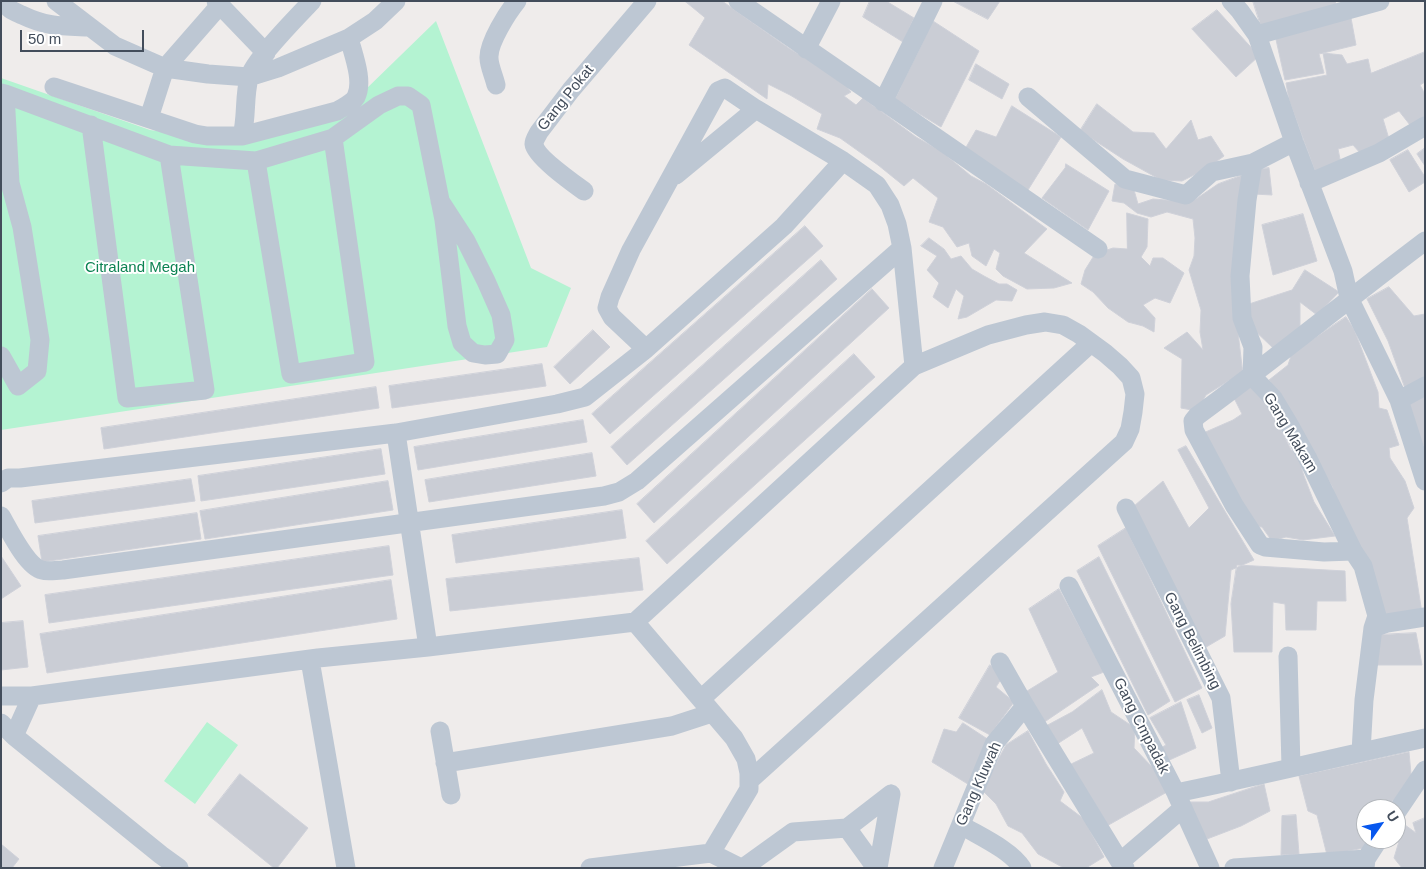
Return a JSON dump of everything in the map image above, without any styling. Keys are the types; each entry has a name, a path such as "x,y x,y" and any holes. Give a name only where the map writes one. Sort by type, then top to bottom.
{"street":[{"path":"3,1 8,8 38,22 60,26 89,27"},
{"path":"56,1 115,46 165,68 249,77 278,68 349,38 375,22 396,1"},
{"path":"242,136 249,77 255,66 312,1"},
{"path":"496,84 488,57 494,38 517,1"},
{"name":"Gang Pokat","path":"584,191 540,155 534,145 535,139 538,132 571,90 647,1"},
{"path":"738,1 1098,249"},
{"path":"806,49 831,1"},
{"path":"883,102 933,1"},
{"path":"1231,1 1258,35 1294,142 1343,271 1349,298 1399,400 1425,481"},
{"path":"1258,35 1375,2"},
{"path":"149,118 165,68 218,3 266,53"},
{"path":"54,87 201,135 242,136 337,111 349,104 356,97 358,72 349,38"},
{"path":"646,349 612,317 607,308 610,297 631,250 718,90 725,88 756,109 843,161 876,185 890,205 897,224 902,248 914,366"},
{"path":"1,356 18,386 38,371 40,340 22,227 6,179 3,94 169,155 256,161 333,138 379,105 398,96 408,96 421,105 440,201 444,220 457,326 462,343 473,353 497,354 504,340 501,315 466,241 440,201"},
{"path":"1028,97 1125,179 1186,195 1212,172 1253,163 1294,142"},
{"path":"668,183 756,109"},
{"path":"91,125 126,398 205,390 169,155"},
{"path":"1309,183 1379,153 1425,126"},
{"path":"256,161 291,374 365,362 333,138"},
{"path":"1,483 8,478 396,433 557,404 584,396 646,349 784,226 843,161"},
{"path":"1252,376 1253,347 1242,318 1240,276 1246,200 1253,163"},
{"path":"1353,551 1324,552 1260,545 1234,505 1194,430 1194,421 1197,416 1252,376 1349,298 1425,241"},
{"path":"1,516 15,542 31,564 41,570 63,570 604,496 619,492 637,482 902,248"},
{"path":"1,696 32,696 310,660 635,622 914,366 988,335 1045,322 1063,325 1091,343 1120,366 1132,378 1135,394 1130,429 1124,442 749,781"},
{"path":"445,764 672,726 706,706 1091,343"},
{"name":"Gang Makam","path":"1252,376 1273,398 1291,428 1353,551 1363,566 1377,616 1373,628 1364,700 1361,752"},
{"path":"1399,400 1425,386"},
{"path":"396,433 428,647"},
{"name":"Gang Belimbing","path":"1126,508 1221,698 1231,782"},
{"name":"Gang Cmpadak","path":"1068,586 1179,800 1210,868"},
{"path":"1373,628 1387,623 1425,617"},
{"path":"635,622 734,738 746,759 749,773 748,789 711,853"},
{"path":"1288,656 1291,767"},
{"path":"310,660 346,868"},
{"path":"1000,662 1122,865 1179,800 1231,782 1425,738"},
{"path":"32,696 8,730 179,868"},
{"name":"Gang Kluwah","path":"943,868 994,744 1025,706"},
{"path":"440,731 451,795"},
{"path":"1405,799 1425,770"},
{"path":"590,868 711,853 742,868 793,832 847,828 891,794 877,868"},
{"path":"1406,804 1425,794"},
{"path":"960,825 1010,854 1022,868"},
{"path":"847,828 877,868"},
{"path":"1234,868 1365,864 1373,849"}],"green space":[{"name":"Citraland Megah","path":"436,21 531,268 571,288 547,347 1,430 1,78 150,130 242,143 363,92"},
{"path":"207,722 238,745 195,804 164,781"}],"building":[{"path":"685,1 722,1 790,49 840,78 851,92 844,96 856,105 863,98 916,137 941,151 971,176 986,184 1047,229 1024,253 1072,283 1054,288 1027,289 1003,276 996,269 1000,253 994,249 986,266 972,256 969,243 957,247 943,227 929,222 938,198 913,178 904,186 840,138 817,129 822,114 768,84 767,99 689,45 705,18"},
{"path":"870,1 886,1 914,18 903,42 863,17"},
{"path":"953,1 1000,1 988,19"},
{"path":"1253,1 1335,1 1337,7 1261,26"},
{"path":"1217,10 1259,56 1236,77 1192,29"},
{"path":"1351,18 1356,45 1319,54 1324,73 1285,80 1275,35"},
{"path":"933,21 979,51 941,127 895,99"},
{"path":"1425,52 1425,82 1420,85 1425,94 1425,118 1410,125 1399,111 1383,119 1389,139 1361,154 1353,145 1338,149 1341,164 1316,174 1289,100 1286,83 1327,75 1323,53 1342,55 1347,64 1368,59 1371,73"},
{"path":"976,64 1009,84 1002,99 969,80"},
{"path":"1097,104 1133,132 1154,133 1166,149 1191,120 1198,140 1211,136 1224,156 1206,169 1182,181 1161,180 1123,159 1080,131"},
{"path":"1012,106 1061,137 1028,190 965,149 976,130 996,137"},
{"path":"1425,148 1425,166 1417,154"},
{"path":"1408,150 1425,177 1425,182 1409,192 1390,160"},
{"path":"1066,164 1109,191 1088,230 1042,198"},
{"path":"1269,168 1272,195 1254,194 1257,169"},
{"path":"1243,175 1238,332 1243,375 1230,380 1206,395 1197,411 1181,408 1182,359 1164,348 1187,332 1203,350 1200,332 1201,310 1189,270 1194,256 1193,219 1167,212 1151,217 1137,213 1124,203 1112,201 1115,184 1134,190 1138,204 1153,199 1179,201 1196,199 1218,184"},
{"path":"1127,213 1148,219 1147,247 1141,257 1150,266 1153,258 1163,258 1184,273 1170,303 1155,298 1143,305 1155,318 1154,332 1143,326 1128,322 1108,308 1093,292 1081,284 1085,270 1095,254 1113,248 1127,249"},
{"path":"1303,214 1317,261 1273,275 1262,225"},
{"path":"805,226 823,246 610,434 592,414"},
{"path":"929,238 944,249 951,259 961,256 972,269 999,284 1007,284 1017,290 1012,301 996,300 967,317 958,319 964,296 956,289 948,308 933,297 939,283 927,270 937,256 921,246"},
{"path":"821,260 837,279 627,465 611,447"},
{"path":"1305,270 1339,292 1317,315 1300,302 1300,327 1273,348 1251,327 1249,304 1292,290"},
{"path":"1389,287 1414,316 1425,314 1425,380 1406,391 1388,341 1367,299"},
{"path":"872,289 889,308 654,523 637,504"},
{"path":"1346,317 1354,329 1378,392 1379,408 1387,410 1399,445 1389,448 1390,458 1405,481 1414,508 1407,518 1422,613 1382,618 1332,496 1333,488 1269,380 1288,365 1292,353"},
{"path":"593,330 610,347 570,384 554,367"},
{"path":"854,354 875,377 667,564 646,541"},
{"path":"542,364 546,386 392,408 389,386"},
{"path":"376,387 379,408 104,449 101,428"},
{"path":"1250,387 1270,407 1291,450 1297,453 1314,502 1335,536 1303,540 1286,537 1272,541 1262,527 1252,526 1201,434 1242,414 1234,398"},
{"path":"1425,394 1425,450 1407,405"},
{"path":"583,420 587,442 418,470 414,447"},
{"path":"1186,446 1254,560 1231,570 1225,636 1201,650 1134,506 1163,481 1189,528 1209,508 1178,450"},
{"path":"381,449 385,474 201,501 198,476"},
{"path":"592,453 596,476 429,502 425,480"},
{"path":"191,479 195,501 35,523 32,501"},
{"path":"388,481 393,510 205,539 200,511"},
{"path":"622,510 626,538 456,563 452,535"},
{"path":"197,513 201,539 42,562 38,536"},
{"path":"1126,528 1202,688 1175,702 1098,546"},
{"path":"389,546 393,575 49,623 45,595"},
{"path":"1,556 21,586 1,599"},
{"path":"1099,557 1170,701 1148,715 1077,571"},
{"path":"639,558 643,590 450,611 446,579"},
{"path":"1237,565 1345,571 1346,601 1317,601 1316,630 1286,630 1285,604 1273,602 1272,652 1234,652 1231,604"},
{"path":"391,580 397,619 47,673 40,634"},
{"path":"1059,589 1104,672 1091,677 1099,685 1040,725 1019,696 1058,672 1029,609"},
{"path":"23,621 28,667 1,670 1,623"},
{"path":"1416,633 1422,665 1374,665 1377,635"},
{"path":"990,665 1003,676 996,687 1014,702 990,735 959,718"},
{"path":"1102,690 1111,712 1135,728 1134,748 1154,769 1167,792 1105,827 1067,766 1094,753 1082,728 1054,746 1044,727 1072,712"},
{"path":"1199,695 1212,728 1202,733 1187,700"},
{"path":"1181,702 1196,748 1165,762 1159,749 1166,745 1150,718"},
{"path":"963,723 989,740 971,786 932,762 944,729 956,732"},
{"path":"1028,731 1064,792 1060,801 1084,819 1104,857 1086,868 1064,868 1038,854 1022,833 1008,826 996,804 982,790 1006,745"},
{"path":"1409,752 1412,785 1396,799 1356,799 1356,849 1359,849 1327,855 1317,815 1308,811 1299,776"},
{"path":"240,774 308,828 277,868 274,868 208,815"},
{"path":"1264,784 1270,811 1241,826 1207,839 1187,802 1208,802"},
{"path":"1296,815 1299,854 1281,855 1282,816"},
{"path":"1425,818 1425,868 1402,868 1394,858 1397,849 1406,849 1406,826 1416,833 1413,823"},
{"path":"1,844 19,859 12,868 1,868"}]}
